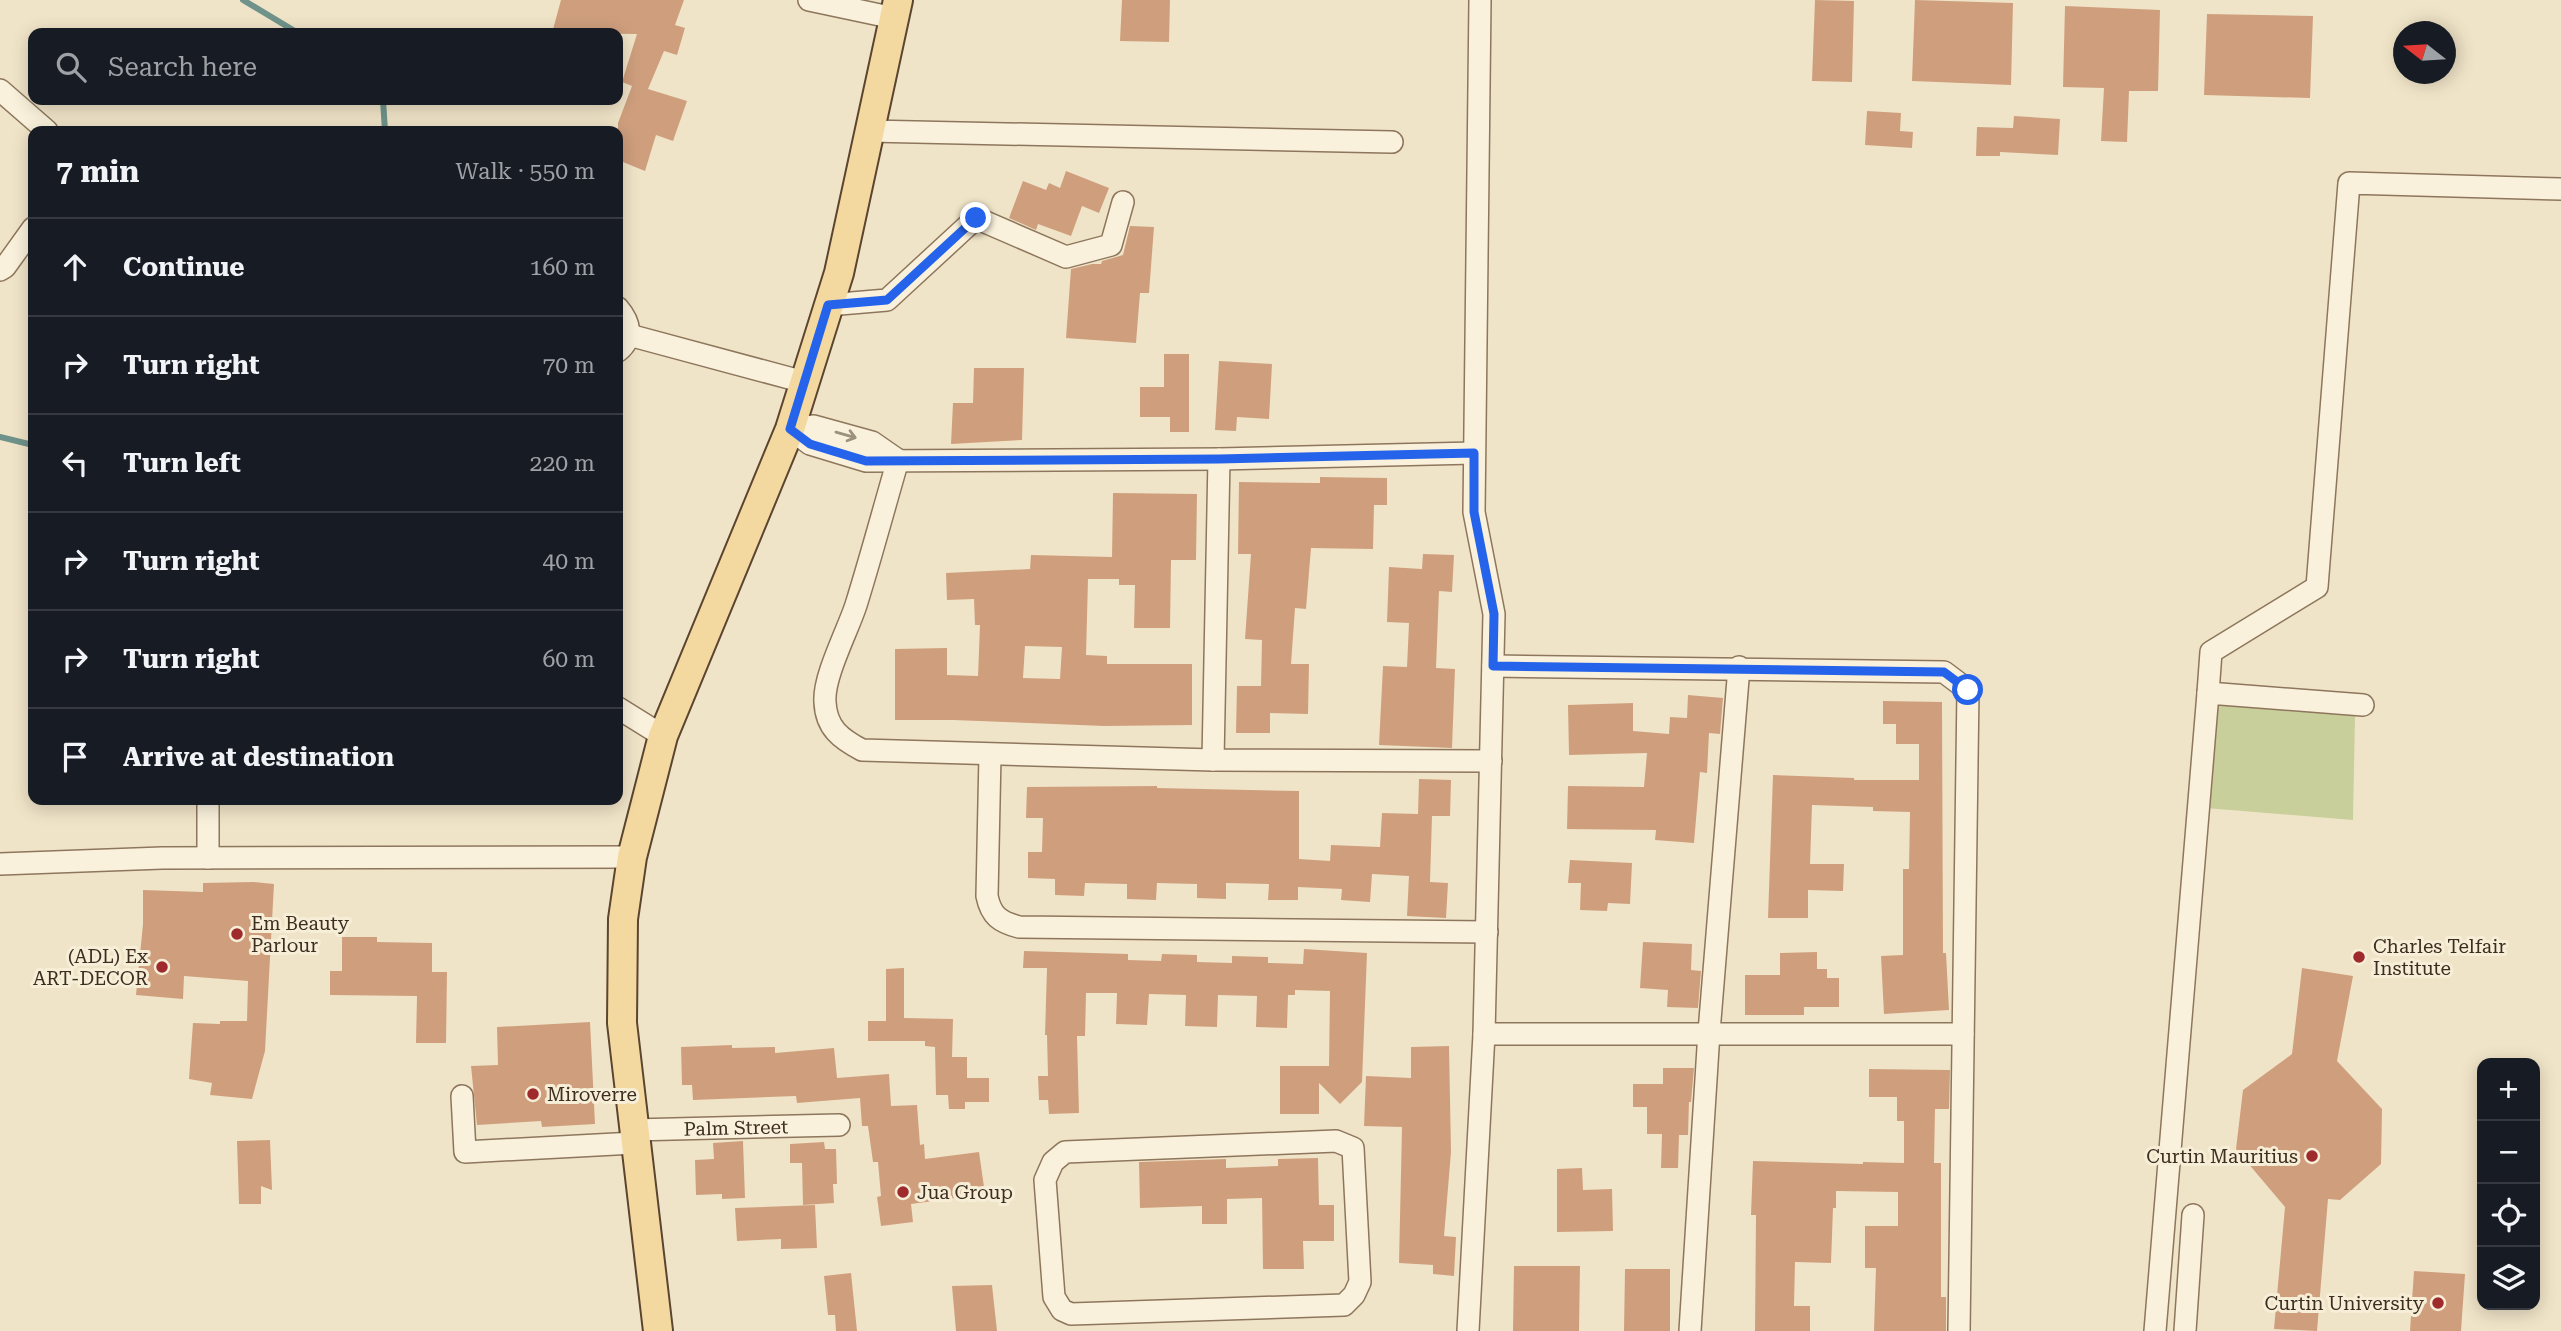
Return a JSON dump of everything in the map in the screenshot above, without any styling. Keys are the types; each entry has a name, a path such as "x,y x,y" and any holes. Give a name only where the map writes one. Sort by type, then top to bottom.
{"main road":[{"path":"658,1331 622,1023 623,919 632,857 663,736 790,429 839,273 896,9"}],"street":[{"path":"809,0 896,9"},
{"path":"1468,1331 1484,1034 1494,614 1474,512 1479,0"},
{"path":"0,90 41,126"},
{"path":"869,131 1392,142"},
{"path":"2155,1331 2211,652 2317,587 2350,183 2561,189"},
{"path":"828,305 887,300 976,218 1066,257 1111,245 1123,202"},
{"path":"0,270 28,234"},
{"path":"623,314 628,319 624,343 804,382"},
{"path":"790,429 810,444 866,461 1219,459 1474,453"},
{"path":"1213,760 1219,459"},
{"path":"898,460 856,606 824,702 830,725 842,740 862,750 990,755 1213,760 1491,761"},
{"path":"1493,666 1739,667 1944,672 1968,690 1959,1331"},
{"path":"1690,1331 1709,1032 1739,667"},
{"path":"2208,693 2363,705"},
{"path":"623,711 663,736"},
{"path":"990,755 987,896 995,918 1005,923 1019,926 1487,932"},
{"path":"208,805 208,858"},
{"path":"0,864 208,858 632,857"},
{"path":"1484,1034 1963,1034"},
{"name":"Palm Street","path":"463,1096 465,1152 634,1136 839,1125"},
{"path":"1336,1141 1353,1148 1360,1282 1354,1296 1344,1305 1136,1322 1071,1314 1062,1310 1054,1297 1045,1180 1053,1161 1065,1152 1336,1141"},
{"path":"2185,1331 2193,1215"}],"green space":[{"path":"2204,702 2355,716 2353,820 2193,807"}],"building":[{"path":"561,0 684,0 675,25 685,28 677,55 664,51 648,89 687,101 673,141 656,135 645,171 623,162 623,126 618,126 632,86 623,82 623,79 637,34 623,34 623,28 553,28"},
{"path":"1122,0 1170,0 1169,42 1120,41"},
{"path":"1815,0 1854,1 1852,82 1812,81"},
{"path":"1915,0 2013,3 2011,85 1912,81"},
{"path":"2065,6 2160,10 2158,91 2129,91 2127,142 2101,141 2104,88 2063,87"},
{"path":"2207,14 2313,16 2310,98 2204,95"},
{"path":"1867,111 1901,113 1900,131 1913,132 1912,148 1865,145"},
{"path":"2014,116 2060,119 2058,155 2000,152 2000,156 1976,156 1977,127 2013,128"},
{"path":"1066,171 1109,188 1099,213 1082,206 1071,236 1038,224 1036,230 1009,218 1023,181 1046,190 1049,183 1060,188"},
{"path":"1130,226 1154,227 1149,293 1140,293 1136,343 1066,338 1071,269 1101,264 1102,261 1123,255"},
{"path":"1164,354 1189,354 1189,432 1170,432 1170,417 1140,417 1140,387 1164,387"},
{"path":"1219,361 1272,364 1269,419 1237,417 1236,431 1215,430"},
{"path":"974,368 1024,368 1022,440 951,444 953,403 973,403"},
{"path":"1320,477 1387,478 1387,505 1374,505 1373,549 1311,548 1306,609 1295,608 1291,664 1309,664 1308,714 1270,713 1270,733 1236,733 1237,686 1261,686 1262,640 1245,639 1251,554 1238,554 1239,482 1320,483"},
{"path":"1113,493 1197,494 1196,560 1171,560 1170,628 1134,628 1135,585 1119,585 1119,579 1088,579 1086,655 1107,656 1107,664 1192,664 1192,725 1104,726 895,720 895,649 947,648 947,675 978,676 980,625 975,625 974,599 947,600 946,573 1030,569 1031,555 1112,557","holes":["1025,646 1062,647 1060,679 1023,678"]},
{"path":"1423,554 1454,555 1452,592 1439,591 1436,668 1455,669 1452,748 1379,745 1383,666 1407,667 1409,623 1387,622 1389,567 1422,569"},
{"path":"1688,695 1723,698 1720,734 1709,733 1707,773 1700,772 1694,843 1655,840 1656,830 1567,829 1568,786 1644,787 1647,753 1569,755 1568,705 1633,703 1633,731 1669,734 1670,717 1687,718"},
{"path":"1883,701 1942,702 1943,953 1946,953 1949,1010 1884,1014 1881,956 1903,955 1903,869 1909,869 1910,812 1873,811 1873,807 1812,805 1810,864 1844,864 1843,891 1808,890 1808,918 1768,918 1773,775 1854,780 1919,780 1919,744 1896,744 1896,724 1883,724"},
{"path":"1419,779 1451,780 1450,816 1432,816 1430,882 1448,883 1446,918 1407,916 1409,876 1372,874 1370,902 1341,900 1342,889 1298,887 1298,900 1268,900 1269,884 1226,883 1226,899 1197,898 1197,884 1157,883 1156,900 1127,899 1127,884 1085,883 1084,896 1055,895 1055,879 1028,878 1028,852 1042,852 1043,818 1026,818 1027,787 1157,786 1299,791 1299,859 1330,861 1331,845 1380,847 1382,813 1418,814"},
{"path":"1570,860 1632,863 1630,904 1608,903 1607,911 1580,910 1581,883 1568,883"},
{"path":"203,883 274,884 265,1051 252,1099 210,1095 212,1083 189,1079 193,1023 247,1021 248,981 184,976 183,999 136,995 143,924 143,890 203,892"},
{"path":"342,937 377,937 377,942 432,943 432,972 447,972 446,1043 416,1043 417,996 330,995 330,971 342,971"},
{"path":"1643,942 1692,944 1691,970 1701,971 1698,1008 1667,1007 1668,990 1640,988"},
{"path":"1304,949 1367,953 1362,1082 1340,1104 1319,1083 1319,1114 1280,1114 1280,1066 1329,1066 1330,991 1295,990 1295,995 1288,995 1287,1028 1256,1027 1257,996 1218,995 1217,1027 1185,1026 1186,995 1149,994 1147,1025 1116,1024 1117,993 1086,993 1085,1036 1077,1036 1079,1113 1049,1114 1048,1100 1039,1100 1038,1076 1048,1076 1045,1035 1047,968 1023,968 1024,951 1128,954 1128,960 1161,961 1162,954 1197,955 1197,962 1232,963 1232,956 1268,957 1268,963 1303,964"},
{"path":"1817,952 1817,969 1827,969 1827,978 1839,978 1839,1007 1804,1007 1804,1015 1745,1015 1745,975 1780,975 1780,953"},
{"path":"904,968 904,1018 953,1019 952,1057 967,1057 967,1078 989,1078 989,1102 965,1102 965,1109 949,1109 948,1095 936,1095 935,1047 925,1046 925,1041 868,1041 868,1021 886,1021 886,969"},
{"name":"Curtin Mauritius","path":"2302,968 2353,976 2337,1061 2382,1109 2381,1164 2340,1200 2328,1199 2317,1331 2274,1329 2285,1207 2236,1149 2243,1090 2292,1054"},
{"name":"Miroverre","path":"590,1022 595,1124 542,1127 541,1121 477,1125 471,1066 498,1065 497,1027"},
{"path":"732,1045 732,1048 775,1047 775,1053 834,1048 837,1078 889,1074 891,1106 917,1105 920,1145 924,1144 925,1159 979,1152 985,1194 911,1204 913,1222 881,1226 877,1197 881,1196 878,1162 873,1162 868,1126 862,1126 860,1098 797,1103 796,1096 693,1100 692,1085 682,1085 681,1047"},
{"path":"1449,1046 1451,1152 1444,1236 1456,1237 1454,1276 1433,1274 1433,1265 1399,1263 1402,1127 1364,1126 1366,1076 1411,1078 1411,1047"},
{"path":"1663,1068 1694,1068 1688,1135 1679,1135 1678,1168 1661,1168 1662,1134 1647,1134 1647,1107 1633,1107 1633,1084 1663,1084"},
{"path":"1869,1069 1950,1070 1949,1109 1935,1109 1934,1163 1941,1163 1941,1297 1946,1297 1946,1331 1874,1331 1876,1268 1865,1268 1865,1226 1898,1226 1898,1192 1836,1191 1831,1263 1795,1262 1794,1306 1810,1306 1810,1331 1755,1331 1756,1215 1751,1215 1753,1161 1904,1163 1904,1121 1897,1121 1897,1097 1869,1097"},
{"path":"270,1140 272,1190 261,1186 261,1204 239,1204 237,1141"},
{"path":"743,1141 745,1198 722,1199 722,1194 696,1195 695,1160 714,1159 713,1143"},
{"path":"824,1142 825,1149 836,1149 837,1184 833,1184 834,1203 803,1205 802,1163 790,1163 790,1144"},
{"path":"1318,1158 1319,1205 1334,1205 1334,1241 1303,1241 1304,1269 1263,1269 1262,1198 1227,1199 1227,1224 1202,1224 1202,1206 1140,1208 1139,1162 1226,1159 1226,1168 1278,1166 1278,1159"},
{"path":"1582,1168 1583,1190 1612,1189 1613,1231 1557,1232 1557,1169"},
{"path":"815,1205 817,1248 781,1249 781,1239 737,1241 735,1208"},
{"path":"1514,1266 1580,1266 1579,1331 1513,1331"},
{"path":"1625,1269 1670,1269 1670,1331 1624,1331"},
{"name":"Curtin University","path":"2414,1271 2465,1274 2461,1331 2410,1331"},
{"path":"851,1273 857,1331 836,1331 835,1315 828,1315 824,1276"},
{"path":"992,1285 997,1331 956,1331 952,1286"}],"waterway":[{"path":"243,0 290,28"},
{"path":"383,105 385,126"},
{"path":"0,437 28,444"}],"place":[{"name":"Em Beauty Parlour","path":"237,934"},
{"name":"Charles Telfair Institute","path":"2359,957"},
{"name":"(ADL) Ex ART-DECOR","path":"162,967"},
{"name":"Miroverre","path":"533,1094"},
{"name":"Curtin Mauritius","path":"2312,1156"},
{"name":"Jua Group","path":"903,1192"},
{"name":"Curtin University","path":"2438,1303"}],"route":[{"path":"976,218 887,300 828,305 790,429 810,444 866,461 1219,459 1474,453 1474,512 1494,614 1493,666 1739,667 1944,672 1968,690"}]}
